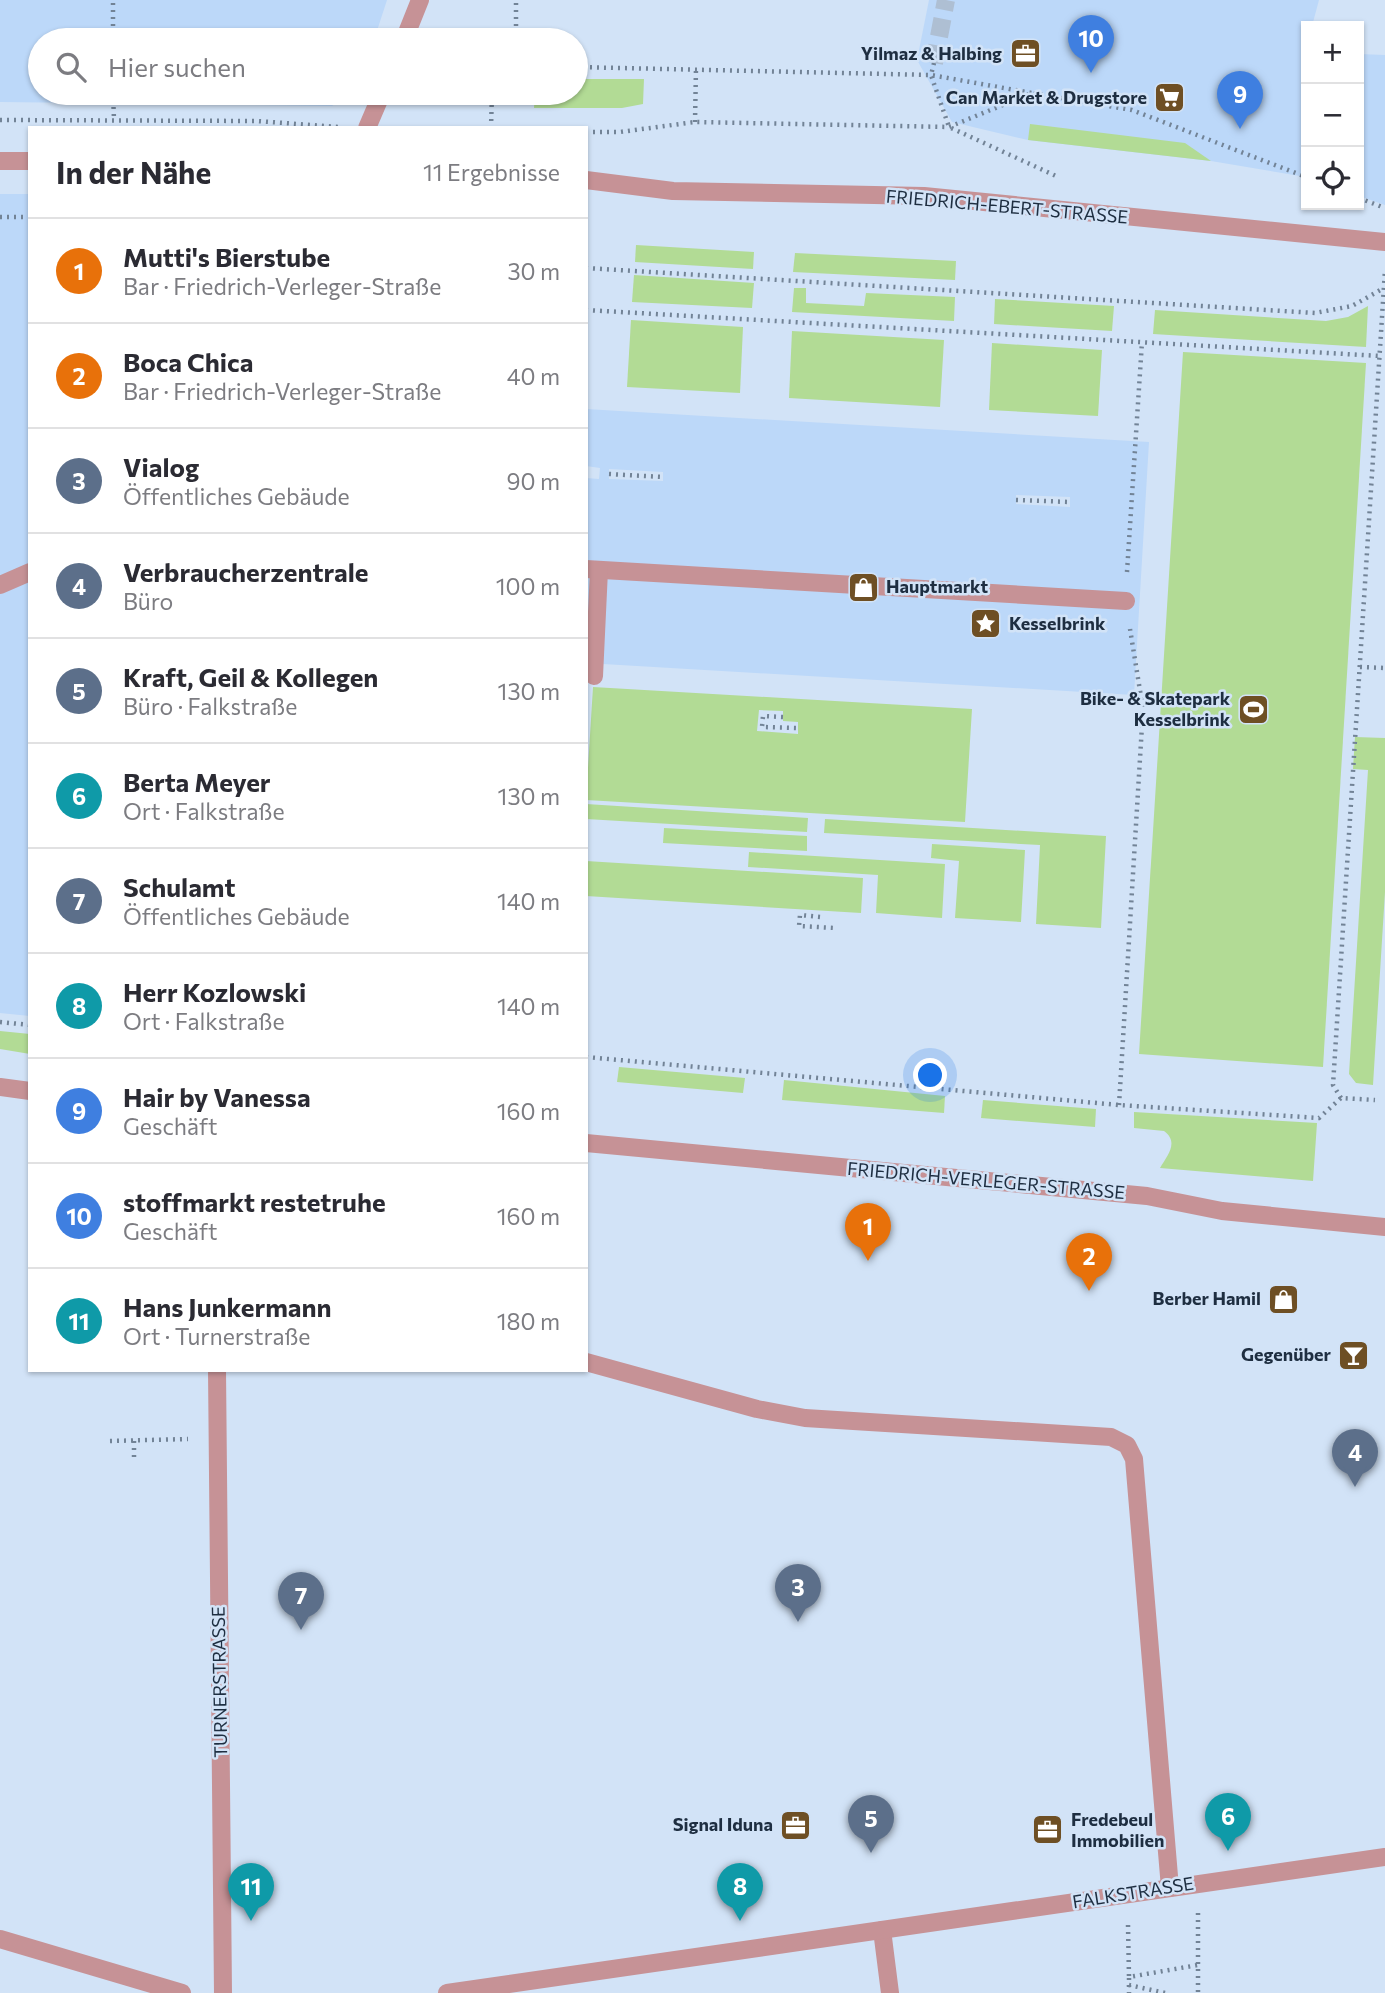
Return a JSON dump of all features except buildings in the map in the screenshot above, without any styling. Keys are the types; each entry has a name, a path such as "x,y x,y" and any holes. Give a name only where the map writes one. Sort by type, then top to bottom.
{"street":[{"path":"409,28 420,0"},
{"path":"368,126 377,105"},
{"path":"0,160 28,161"},
{"name":"FRIEDRICH-EBERT-STRASSE","path":"588,180 673,191 925,196 1385,242"},
{"path":"594,676 592,569 1125,601"},
{"path":"0,585 28,573"},
{"path":"0,1087 28,1091"},
{"name":"FRIEDRICH-VERLEGER-STRASSE","path":"588,1143 1147,1196 1222,1211 1385,1227"},
{"path":"588,1363 782,1415 1111,1437 1127,1446 1133,1459 1170,1888"},
{"name":"TURNERSTRASSE","path":"217,1372 223,1993"},
{"name":"FALKSTRASSE","path":"447,1993 496,1990 882,1930 1385,1857"},
{"path":"882,1930 890,1993"},
{"path":"0,1939 174,1992"}],"path":[{"path":"113,0 113,28"},
{"path":"516,0 516,28"},
{"path":"934,63 931,75 949,127"},
{"path":"588,67 931,75 1132,110 1301,175"},
{"path":"695,122 696,68"},
{"path":"588,132 620,132 695,122 949,127 1032,93"},
{"path":"113,105 114,120"},
{"path":"491,126 492,105"},
{"path":"0,120 114,120 285,126"},
{"path":"1364,200 1385,208"},
{"path":"0,217 28,217"},
{"path":"1341,1098 1333,1085 1385,266"},
{"path":"588,268 1315,313 1352,306 1384,288"},
{"path":"588,310 1380,356"},
{"path":"1119,1104 1143,709 1125,601 1142,342"},
{"path":"608,474 663,477"},
{"path":"1016,499 1070,502"},
{"path":"1360,667 1385,668"},
{"path":"783,718 763,716 762,727 798,729"},
{"path":"820,917 800,915 799,926 835,928"},
{"path":"0,1022 28,1025"},
{"path":"588,1057 1119,1104 1319,1118 1341,1098 1375,1100"},
{"path":"110,1441 217,1439"},
{"path":"134,1441 134,1461"},
{"path":"1194,1884 1199,1921 1198,1993"},
{"path":"1128,1932 1129,1993"},
{"path":"1129,1977 1198,1965"},
{"path":"1129,1985 1165,1993"}],"shaded area":[{"path":"0,0 387,0 378,28 28,28 28,102 0,102"},
{"path":"929,0 1319,0 1313,21 1301,21 1301,176 1211,161 1028,140 952,122 917,60"},
{"path":"1364,54 1385,55 1385,205 1364,198"},
{"path":"249,105 333,105 332,106"},
{"path":"0,194 28,194 28,1016 0,1013"},
{"name":"Hauptmarkt","path":"588,409 1149,442 1134,695 588,663 588,478 599,479 600,468 588,466","holes":["609,469 663,472 663,481 609,479","1016,495 1070,497 1070,507 1016,504"]}],"green space":[{"path":"588,79 644,79 643,104 622,108 534,108 534,105 588,105"},
{"path":"1030,124 1185,143 1211,161 1028,140"},
{"path":"636,245 754,252 753,269 635,262"},
{"path":"795,253 956,261 955,280 793,272"},
{"path":"634,275 754,283 752,308 632,302"},
{"path":"794,288 806,288 806,303 864,306 866,293 955,297 954,321 792,312"},
{"path":"995,299 1114,306 1112,331 994,324"},
{"path":"1368,306 1366,347 1153,334 1155,310 1326,321 1348,317"},
{"path":"631,320 743,327 740,393 627,387"},
{"path":"792,331 944,340 940,407 789,398"},
{"path":"992,343 1102,350 1098,416 989,410"},
{"name":"Bike- & Skatepark Kesselbrink","path":"1183,352 1366,363 1323,1067 1139,1054"},
{"path":"593,687 972,709 965,822 588,800","holes":["759,710 783,711 783,721 798,722 798,734 757,731"]},
{"path":"1355,737 1385,738 1385,892 1373,1085 1356,1083 1349,1074 1368,770 1353,769"},
{"path":"588,804 808,818 807,832 588,819"},
{"path":"825,819 1106,836 1101,928 1036,924 1040,845 824,833"},
{"path":"664,828 807,836 807,851 663,843"},
{"path":"932,844 1025,850 1021,922 955,918 959,861 931,858"},
{"path":"749,852 945,864 942,918 876,913 878,875 748,867"},
{"path":"588,861 863,878 861,913 588,896"},
{"path":"0,1031 28,1034 28,1054 0,1049"},
{"path":"619,1067 745,1078 743,1093 617,1082"},
{"path":"784,1080 945,1096 944,1113 782,1100"},
{"path":"983,1100 1096,1109 1095,1127 981,1118"},
{"path":"1134,1112 1317,1123 1313,1181 1160,1168 1171,1149 1171,1140 1164,1131 1134,1128"}],"tunnel":[{"path":"934,63 946,0"}],"place":[{"name":"Yilmaz & Halbing","path":"1025,54"},
{"name":"stoffmarkt restetruhe","path":"1091,73"},
{"name":"Can Market & Drugstore","path":"1170,98"},
{"name":"Hair by Vanessa","path":"1240,129"},
{"name":"Hauptmarkt","path":"863,587"},
{"name":"Kesselbrink","path":"986,624"},
{"name":"Bike- & Skatepark Kesselbrink","path":"1253,709"},
{"name":"Mutti's Bierstube","path":"868,1261"},
{"name":"Boca Chica","path":"1089,1291"},
{"name":"Berber Hamil","path":"1284,1299"},
{"name":"Gegenüber","path":"1354,1355"},
{"name":"Verbraucherzentrale","path":"1355,1487"},
{"name":"Vialog","path":"798,1622"},
{"name":"Schulamt","path":"301,1630"},
{"name":"Signal Iduna","path":"796,1825"},
{"name":"Fredebeul Immobilien","path":"1048,1830"},
{"name":"Berta Meyer","path":"1228,1851"},
{"name":"Kraft, Geil & Kollegen","path":"871,1853"},
{"name":"Hans Junkermann","path":"251,1921"},
{"name":"Herr Kozlowski","path":"740,1921"}]}
